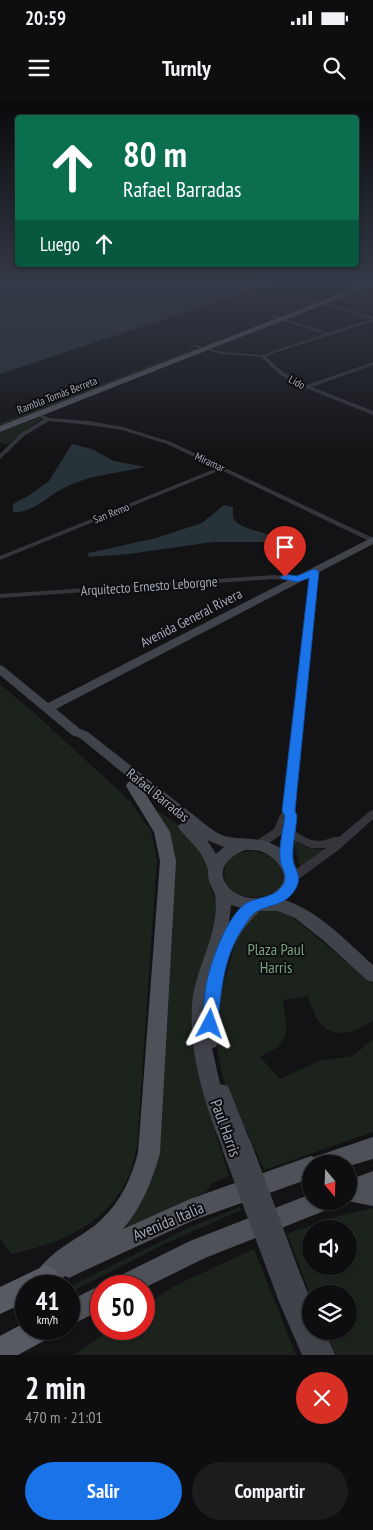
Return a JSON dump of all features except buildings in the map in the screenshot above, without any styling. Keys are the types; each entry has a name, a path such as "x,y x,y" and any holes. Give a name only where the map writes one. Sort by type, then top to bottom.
{"highway":[{"name":"Avenida Italia","path":"0,1301 15,1294"},
{"path":"0,1350 19,1340"}],"main road":[{"name":"Rambla Tomás Berreta","path":"0,421 211,340"},
{"name":"Rambla Tomás Berreta","path":"0,429 228,340"},
{"name":"Avenida General Rivera","path":"48,708 373,540"},
{"name":"Rafael Barradas","path":"0,669 76,732 84,735 211,836 231,843 269,848 286,860"},
{"name":"Rafael Barradas","path":"76,732 77,738 196,836 209,854 217,884 222,891"},
{"path":"46,1275 95,1239 117,1219 127,1207 146,1165 157,1053 168,861 162,832 133,786"},
{"path":"214,870 217,863 228,851 251,845"},
{"path":"286,860 291,869 294,899 302,914"},
{"path":"260,904 281,897 291,882"},
{"path":"222,891 237,901 276,904 302,914 373,974"},
{"name":"Paul Harris","path":"222,891 224,917 222,928 203,984 200,1011 205,1063 210,1084 237,1145"},
{"name":"Paul Harris","path":"260,904 239,919 219,965 210,1010 210,1037 218,1082 237,1145 313,1355"},
{"path":"351,1155 373,1148"},
{"name":"Avenida Italia","path":"51,1275 96,1252 190,1210 302,1170"},
{"path":"358,1187 373,1182"},
{"path":"358,1192 373,1195"},
{"path":"145,1275 198,1249 302,1208"},
{"name":"Paul Harris","path":"291,1291 302,1311"},
{"name":"Paul Harris","path":"317,1340 324,1355"}],"street":[{"path":"194,346 226,354 262,356 312,340"},
{"name":"Lido","path":"262,356 281,373 306,387 373,413"},
{"path":"306,387 373,363"},
{"name":"Miramar","path":"37,414 48,418 132,431 169,444 373,540"},
{"path":"0,457 33,426 48,418"},
{"path":"0,446 7,449"},
{"name":"San Remo","path":"0,558 222,468"},
{"path":"286,860 291,816 289,811 314,571"},
{"name":"Arquitecto Ernesto Leborgne","path":"0,596 274,577 298,579"},
{"path":"251,845 278,831 285,815 289,811"},
{"path":"291,882 373,814"},
{"path":"289,831 301,841 315,846 330,844 348,835"}],"green space":[{"path":"191,349 196,350 0,427 0,423"},
{"path":"40,417 42,418 8,444 0,443 0,432"},
{"path":"0,684 130,801 151,831 157,860 137,1146 129,1176 120,1193 108,1207 80,1229 64,1238 11,1254 0,1238"},
{"path":"157,810 188,832 208,864 209,882 219,911 205,960 218,1130 215,1132 229,1176 212,1183 206,1192 119,1231 133,1211 166,985"},
{"path":"296,841 309,848 326,849 300,868 294,842"},
{"path":"254,851 266,855 281,868 283,877 281,884 276,891 267,896 241,895 232,890 226,882 224,874 231,858 240,853"},
{"name":"Plaza Paul Harris","path":"264,910 280,911 295,919 373,984 373,1020 360,1028 346,1033 339,1033 325,1028 314,1013 308,996 283,1000 286,1027 283,1040 278,1046 260,1057 280,1079 319,1061 353,1056 373,1039 373,1132 307,1155 302,1155 302,1157 264,1170 246,1129 239,1122 224,1082 218,1055 216,1021 218,1002 237,937 254,915"},
{"path":"240,1207 241,1210 162,1245 104,1275 93,1275 190,1227"},
{"path":"373,1208 373,1355 333,1355 326,1340 357,1340 357,1285 307,1285 303,1275 357,1275 357,1220 328,1220"},
{"path":"302,1229 302,1272 287,1234"},
{"path":"254,1249 296,1355 73,1355 96,1340 155,1340 155,1299 174,1286"},
{"path":"90,1277 90,1282 80,1287 80,1282"}],"shaded area":[{"path":"0,340 103,340 0,374"},
{"path":"72,444 92,449 114,461 145,467 74,483 27,510 13,512 13,504 30,495 49,481"},
{"path":"224,505 233,507 233,518 237,523 281,540 277,542 213,542 129,554 89,557 88,553 156,538 202,523"}],"pier":[{"path":"16,1260 20,1275 15,1275 15,1340 40,1340 44,1355 0,1355 0,1268"}],"route":[{"path":"210,1024 213,986 219,965 239,919 256,904 265,904 281,897 290,886 292,878 291,869 286,860 291,816 289,811 314,571 298,579 285,577"}]}
